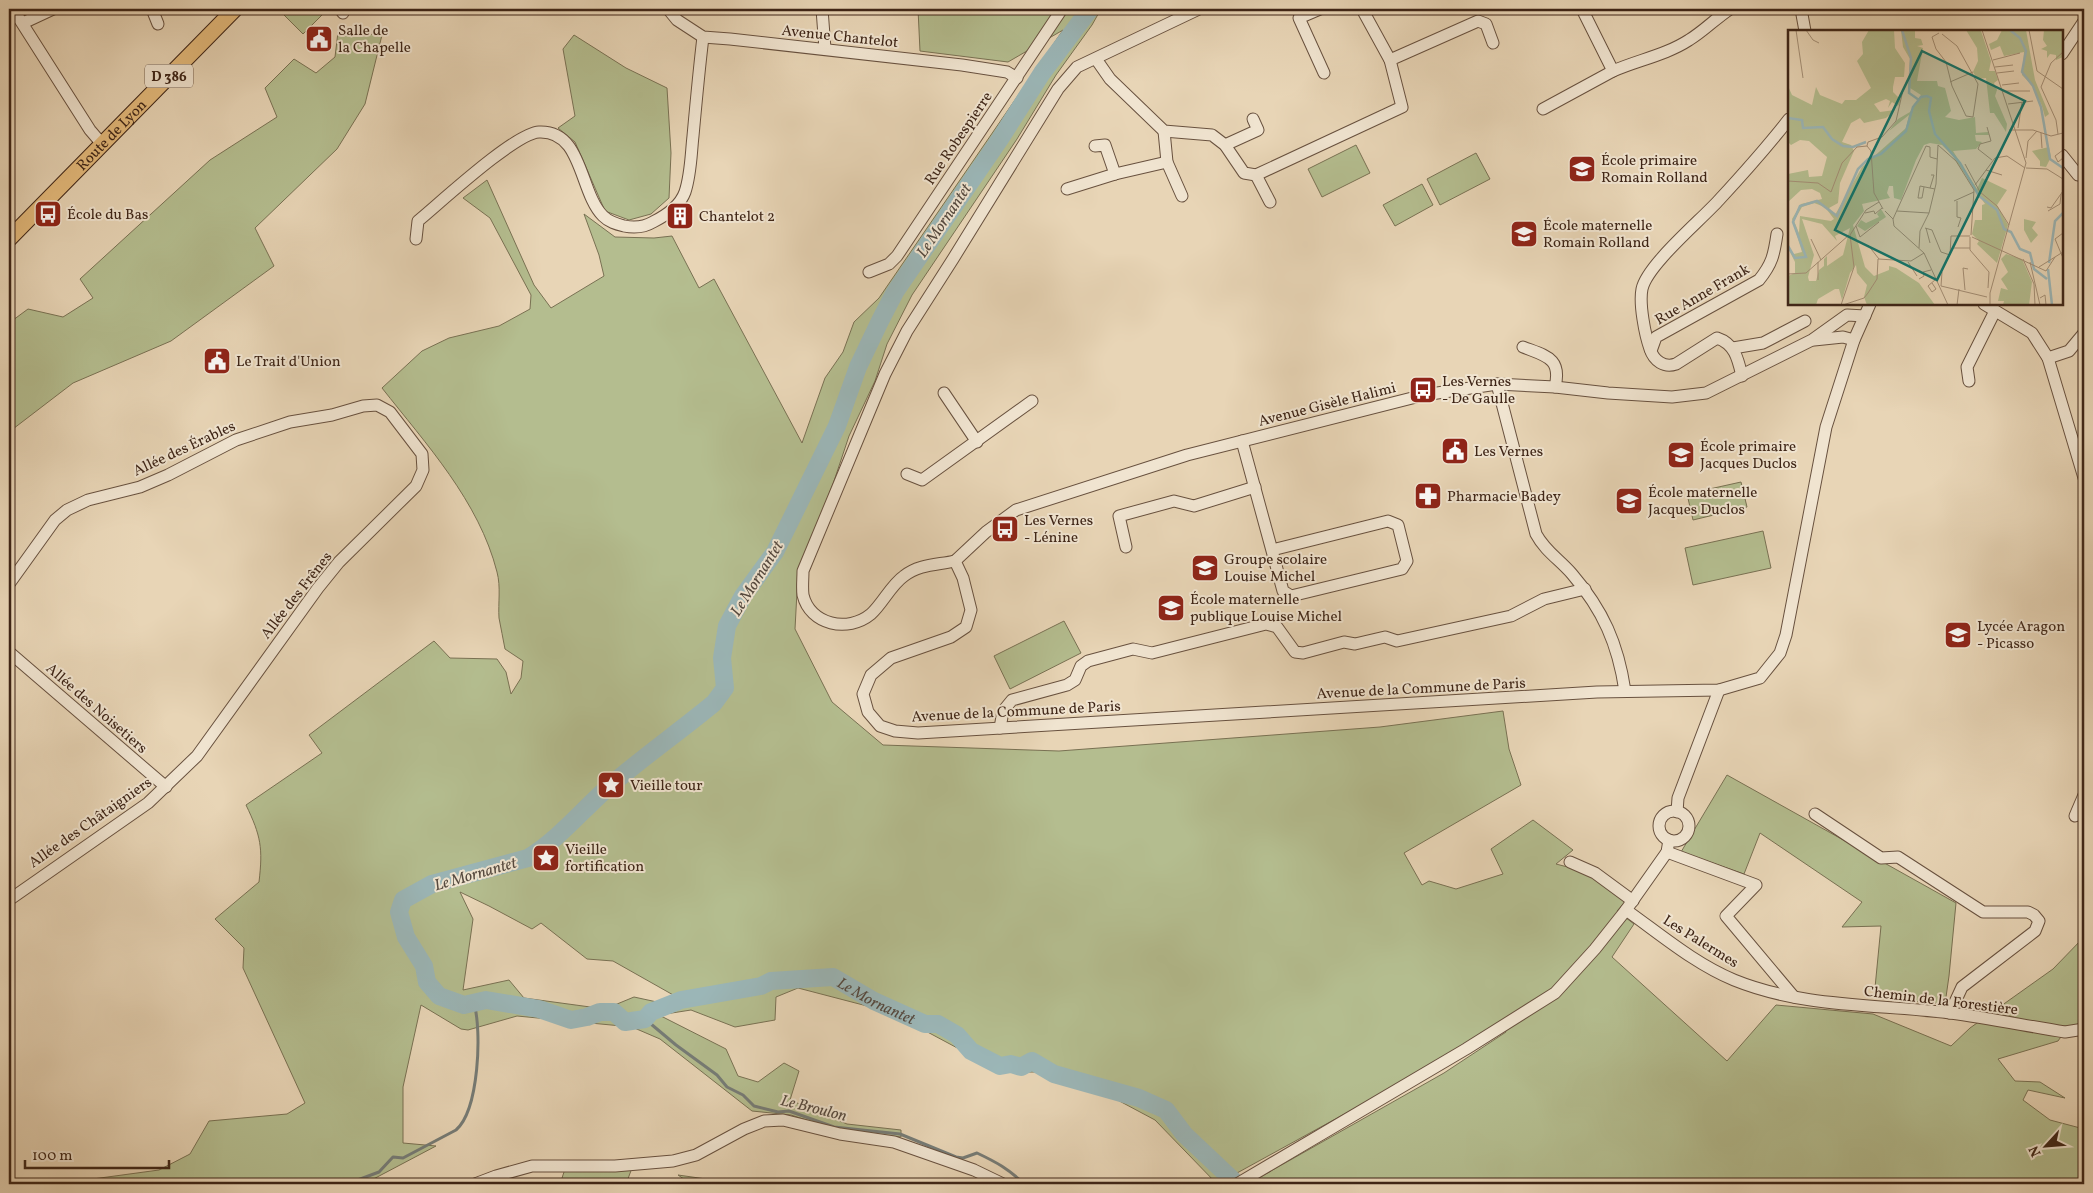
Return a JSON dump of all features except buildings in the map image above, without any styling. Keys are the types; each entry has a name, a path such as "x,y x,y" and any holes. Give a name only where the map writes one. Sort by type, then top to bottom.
{"main road":[{"name":"Route de Lyon","path":"9,239 236,9"}],"street":[{"path":"13,9 90,130 102,144"},
{"path":"23,23 53,9"},
{"path":"152,9 158,24"},
{"name":"Avenue Chantelot","path":"668,9 677,20 702,37 962,65 1006,72 1017,78"},
{"path":"822,9 826,50"},
{"name":"Rue Robespierre","path":"869,272 889,264 897,256 1062,9"},
{"path":"955,561 921,566 903,576 870,614 853,623 833,625 815,617 803,595 803,571 885,374 907,331 1058,89 1077,67 1199,9"},
{"path":"1320,9 1299,18 1324,73"},
{"path":"1096,58 1110,80 1164,131 1212,136 1225,145 1244,173 1256,175 1295,159 1402,107 1390,60 1362,9"},
{"path":"1582,9 1612,71"},
{"path":"1543,109 1612,71 1652,57 1690,40 1730,9"},
{"path":"1801,9 1804,30"},
{"path":"2063,52 2084,20"},
{"path":"1390,60 1478,21 1486,24 1493,43"},
{"path":"416,239 418,221 512,143 537,132 549,132 562,138 572,150 602,215 612,223 633,228 647,226 662,217 673,208 685,193 690,165 702,37"},
{"path":"1225,145 1258,130 1253,119"},
{"path":"1742,376 1737,357 1732,348 1725,341 1717,338 1681,362 1671,366 1659,362 1650,351 1646,337 1642,288 1647,278 1662,260 1719,200 1788,120"},
{"path":"1164,131 1167,162 1182,196"},
{"path":"1095,146 1106,145 1115,174"},
{"path":"2063,156 2078,175 2084,168"},
{"path":"1067,189 1115,174 1167,162"},
{"path":"1256,175 1270,202"},
{"name":"Rue Anne Frank","path":"1650,351 1656,337 1759,280 1770,266 1774,254 1776,234"},
{"name":"Avenue de la Commune de Paris","path":"955,561 971,610 966,626 951,637 891,658 871,675 863,694 868,712 880,726 895,731 918,733 1625,691 1719,690 1760,678 1780,653 1786,635 1823,441 1849,338 1870,305"},
{"path":"1986,305 2032,333 2048,358 2084,478"},
{"path":"1969,381 1967,367 1995,311"},
{"name":"Avenue Gisèle Halimi","path":"955,561 986,532 1016,510 1187,455 1424,395 1497,384 1555,387 1608,394 1672,396 1706,393 1812,340 1837,321 1847,316 1864,316"},
{"path":"1732,348 1763,343 1805,321"},
{"path":"1837,321 1838,330 1849,338"},
{"path":"2048,358 2069,351 2084,333"},
{"name":"Avenue Gisèle Halimi","path":"1812,340 1849,338"},
{"path":"1523,347 1549,358 1555,363 1558,373 1555,387"},
{"path":"1497,384 1536,534 1543,546 1585,589 1605,620 1621,666 1625,691"},
{"path":"944,393 977,442"},
{"path":"907,474 922,480 1032,401"},
{"name":"Allée des Érables","path":"9,584 55,520 77,505 88,500 140,487 168,475 236,440 262,430 290,422 332,416 363,406 377,405"},
{"name":"Allée des Frênes","path":"166,787 197,756 318,588 339,562 416,486 423,470 422,454 390,412 377,405"},
{"path":"1242,441 1283,591 1291,596 1402,569 1407,561 1398,525 1388,521 1272,550"},
{"path":"1126,548 1119,516 1174,502 1194,506 1255,487"},
{"path":"1000,728 1003,711 1012,700 1067,685 1075,680 1082,666 1088,661 1133,650 1152,653 1266,624 1277,627 1295,652 1303,653 1344,642 1355,644 1384,637 1397,641 1511,616 1544,599 1585,589"},
{"name":"Allée des Noisetiers","path":"9,652 166,787"},
{"path":"1677,812 1678,798 1719,690"},
{"name":"Allée des Châtaigniers","path":"9,900 148,803 166,787"},
{"path":"2075,816 2084,795"},
{"path":"1677,812 1686,818 1688,830 1684,837 1679,840 1669,840 1661,833 1660,821 1667,813 1677,812"},
{"path":"1815,814 1881,858 1898,857 1983,912 2028,912 2034,915 2038,921 2035,931 1962,987 1950,1013"},
{"path":"1237,1184 1481,1040 1555,993 1595,949 1629,905 1668,852 1669,840"},
{"path":"1668,852 1756,885 1726,916 1794,997"},
{"name":"Les Palermes","path":"1570,862 1595,873 1629,905 1691,955 1732,979 1761,990 1794,997"},
{"name":"Chemin de la Forestière","path":"1794,997 1812,1001 1950,1013 2065,1032 2084,1029"},
{"path":"2065,1032 2084,1038"},
{"path":"475,1184 532,1166 615,1166 673,1161 696,1155 744,1129 764,1121 783,1120 840,1134 894,1142 974,1170 1003,1184"}],"green space":[{"path":"278,9 328,9 303,34"},
{"path":"918,9 1101,9 1092,25 1056,75 1017,139 912,295 887,344 875,381 849,436 833,484 798,573 795,629 832,702 883,745 1059,751 1380,727 1503,711 1509,749 1521,785 1404,853 1422,885 1429,881 1456,889 1503,874 1491,849 1533,820 1573,850 1556,864 1583,871 1625,902 1617,911 1634,924 1612,957 1727,1061 1776,1005 1873,1014 1951,1046 1970,1028 2053,969 2084,937 2084,1033 2068,1027 2058,1041 1998,1059 2015,1081 2040,1082 2065,1098 2028,1090 2023,1100 2050,1120 2084,1129 2084,1184 1265,1184 1255,1180 1444,1073 1506,1032 1503,1027 1217,1184 1155,1120 1110,1096 1035,1072 1023,1072 991,1066 905,1020 867,1006 798,988 776,997 775,1020 735,1027 691,1010 659,1015 726,1049 738,1076 758,1082 784,1063 799,1071 790,1100 847,1124 901,1130 901,1137 840,1131 791,1115 752,1111 660,1039 632,1027 517,1016 468,1030 461,1029 421,1005 403,1087 403,1143 436,1146 364,1184 56,1184 159,1170 190,1154 209,1121 287,1114 305,1103 243,968 244,948 215,919 259,882 260,842 246,805 322,753 309,735 434,641 450,658 497,659 506,672 511,694 521,678 523,661 505,649 499,618 497,572 489,546 478,521 449,474 382,388 422,351 449,338 499,326 530,309 531,295 490,218 463,198 487,180 534,285 551,308 604,276 599,255 584,214 615,237 654,238 672,236 699,288 714,279 802,443 825,378 843,352 854,322 879,298 1063,30 1008,62 920,51","holes":["460,892 532,929 541,923 587,959 613,961 675,996 657,1002 634,997 605,1009 524,998 509,980 463,990 473,919"]},
{"path":"338,32 382,35 365,104 337,149 255,228 274,266 171,341 73,383 9,432 9,323 28,309 63,317 93,298 80,279 210,160 277,117 265,88 294,59 316,73 335,57"},
{"path":"574,35 626,68 667,88 671,153 669,198 651,214 629,220 605,211 575,142 558,128 575,116 563,49"},
{"path":"1356,145 1370,173 1322,197 1308,169"},
{"path":"1476,153 1490,179 1440,205 1427,179"},
{"path":"1422,184 1433,205 1395,226 1383,205"},
{"path":"1741,482 1747,507 1693,520 1687,494"},
{"path":"1763,531 1771,568 1693,585 1685,548"},
{"path":"1064,621 1081,653 1010,689 994,656"},
{"path":"1727,775 1956,903 1945,1004 1874,998 1881,926 1842,927 1862,902 1760,833 1744,874 1681,852"},
{"path":"632,1168 626,1184 560,1184 565,1169"},
{"path":"678,1175 713,1180 722,1184 691,1184"}],"waterway":[{"name":"Le Mornantet","path":"1090,9 1042,73 1000,139 895,292 858,367 837,426 775,552 743,596 727,626 722,658 725,688 714,703 616,781 539,851 528,858 432,884 403,900 399,912 406,937 424,966 427,982 439,996 464,1005 486,1000 539,1009 571,1020 600,1012 614,1012 625,1022 645,1019 651,1012 681,1000 761,986 771,981 833,977 874,1001 925,1024 938,1024 957,1035 971,1051 1000,1066 1011,1064 1021,1067 1032,1061 1054,1074 1139,1098 1166,1110 1184,1134 1237,1184"},
{"path":"347,1184 379,1172 393,1157 403,1158 456,1130 464,1120 470,1106 477,1070 478,1032 474,1003"},
{"name":"Le Broulon","path":"645,1019 717,1075 727,1087 743,1095 754,1106 778,1112 789,1111 834,1127 900,1134 956,1157 963,1158 977,1153 1002,1166 1024,1184"}],"place":[{"name":"Salle de la Chapelle","path":"319,39"},
{"name":"École primaire Romain Rolland","path":"1582,169"},
{"name":"École du Bas","path":"48,214"},
{"name":"Chantelot 2","path":"680,216"},
{"name":"École maternelle Romain Rolland","path":"1524,234"},
{"name":"Le Trait d'Union","path":"217,361"},
{"name":"Les Vernes - De Gaulle","path":"1423,390"},
{"name":"Les Vernes","path":"1455,451"},
{"name":"École primaire Jacques Duclos","path":"1681,455"},
{"name":"Pharmacie Badey","path":"1428,496"},
{"name":"École maternelle Jacques Duclos","path":"1629,501"},
{"name":"Les Vernes - Lénine","path":"1005,529"},
{"name":"Groupe scolaire Louise Michel","path":"1205,568"},
{"name":"École maternelle publique Louise Michel","path":"1171,608"},
{"name":"Lycée Aragon - Picasso","path":"1958,635"},
{"name":"Vieille tour","path":"611,785"},
{"name":"Vieille fortification","path":"546,858"}]}
